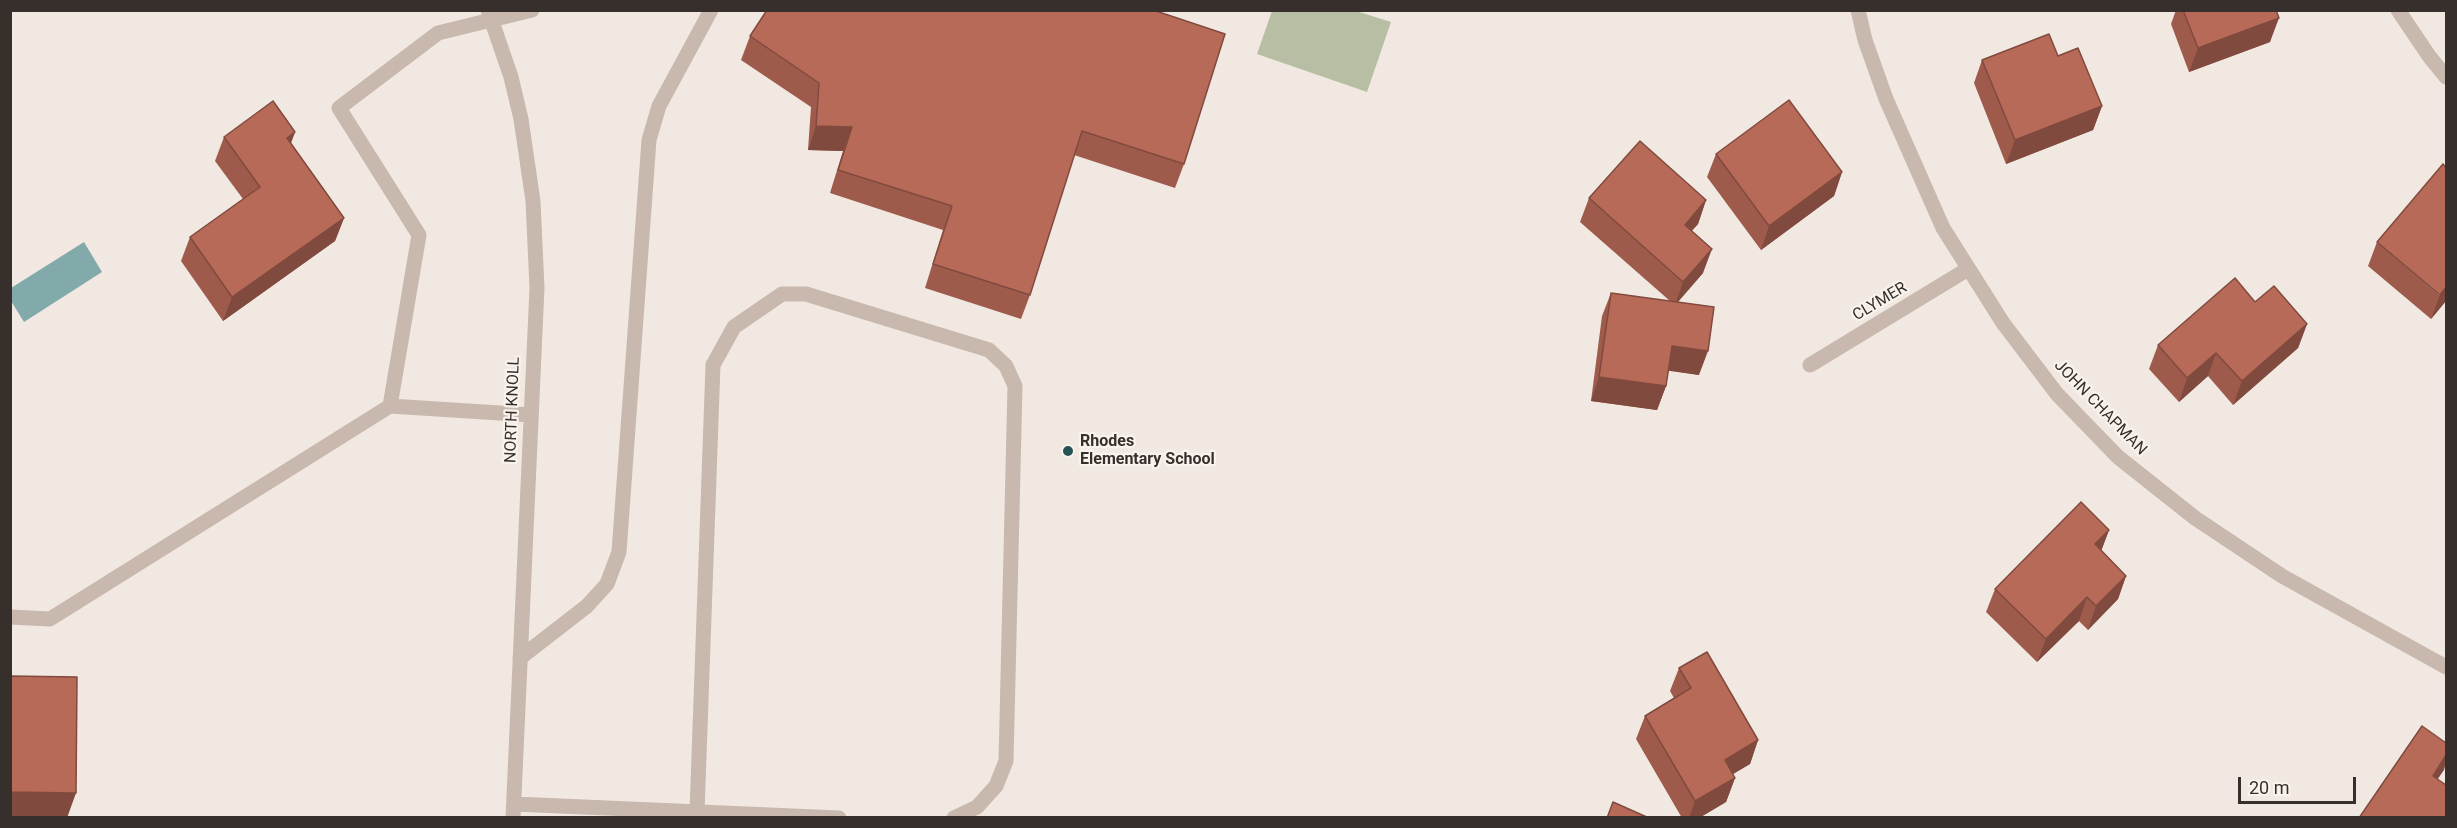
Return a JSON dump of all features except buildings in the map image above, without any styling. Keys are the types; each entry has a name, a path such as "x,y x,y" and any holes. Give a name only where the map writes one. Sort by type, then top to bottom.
{"street":[{"path":"390,406 419,235 339,108 438,33 490,15 532,10"},
{"name":"JOHN CHAPMAN","path":"1858,10 1865,40 1886,99 1943,228 2003,323 2057,394 2118,457 2195,518 2282,576 2446,667"},
{"path":"2398,10 2446,77"},
{"path":"520,658 587,606 607,584 619,552 649,140 659,106 705,12"},
{"name":"NORTH KNOLL","path":"490,15 511,77 521,119 533,201 537,288 514,811"},
{"name":"CLYMER","path":"1810,365 1968,269"},
{"path":"698,812 713,365 734,327 782,294 806,294 989,350 1006,366 1015,386 1006,761 996,786 976,807 954,818"},
{"path":"10,617 50,619 390,406 531,415"},
{"path":"514,811 698,812 839,818"}],"green space":[{"path":"1272,11 1356,11 1391,22 1367,92 1257,54"}],"water":[{"path":"84,242 102,272 24,322 11,301 11,288"}],"place":[{"name":"Rhodes Elementary School","path":"1068,451"}]}
